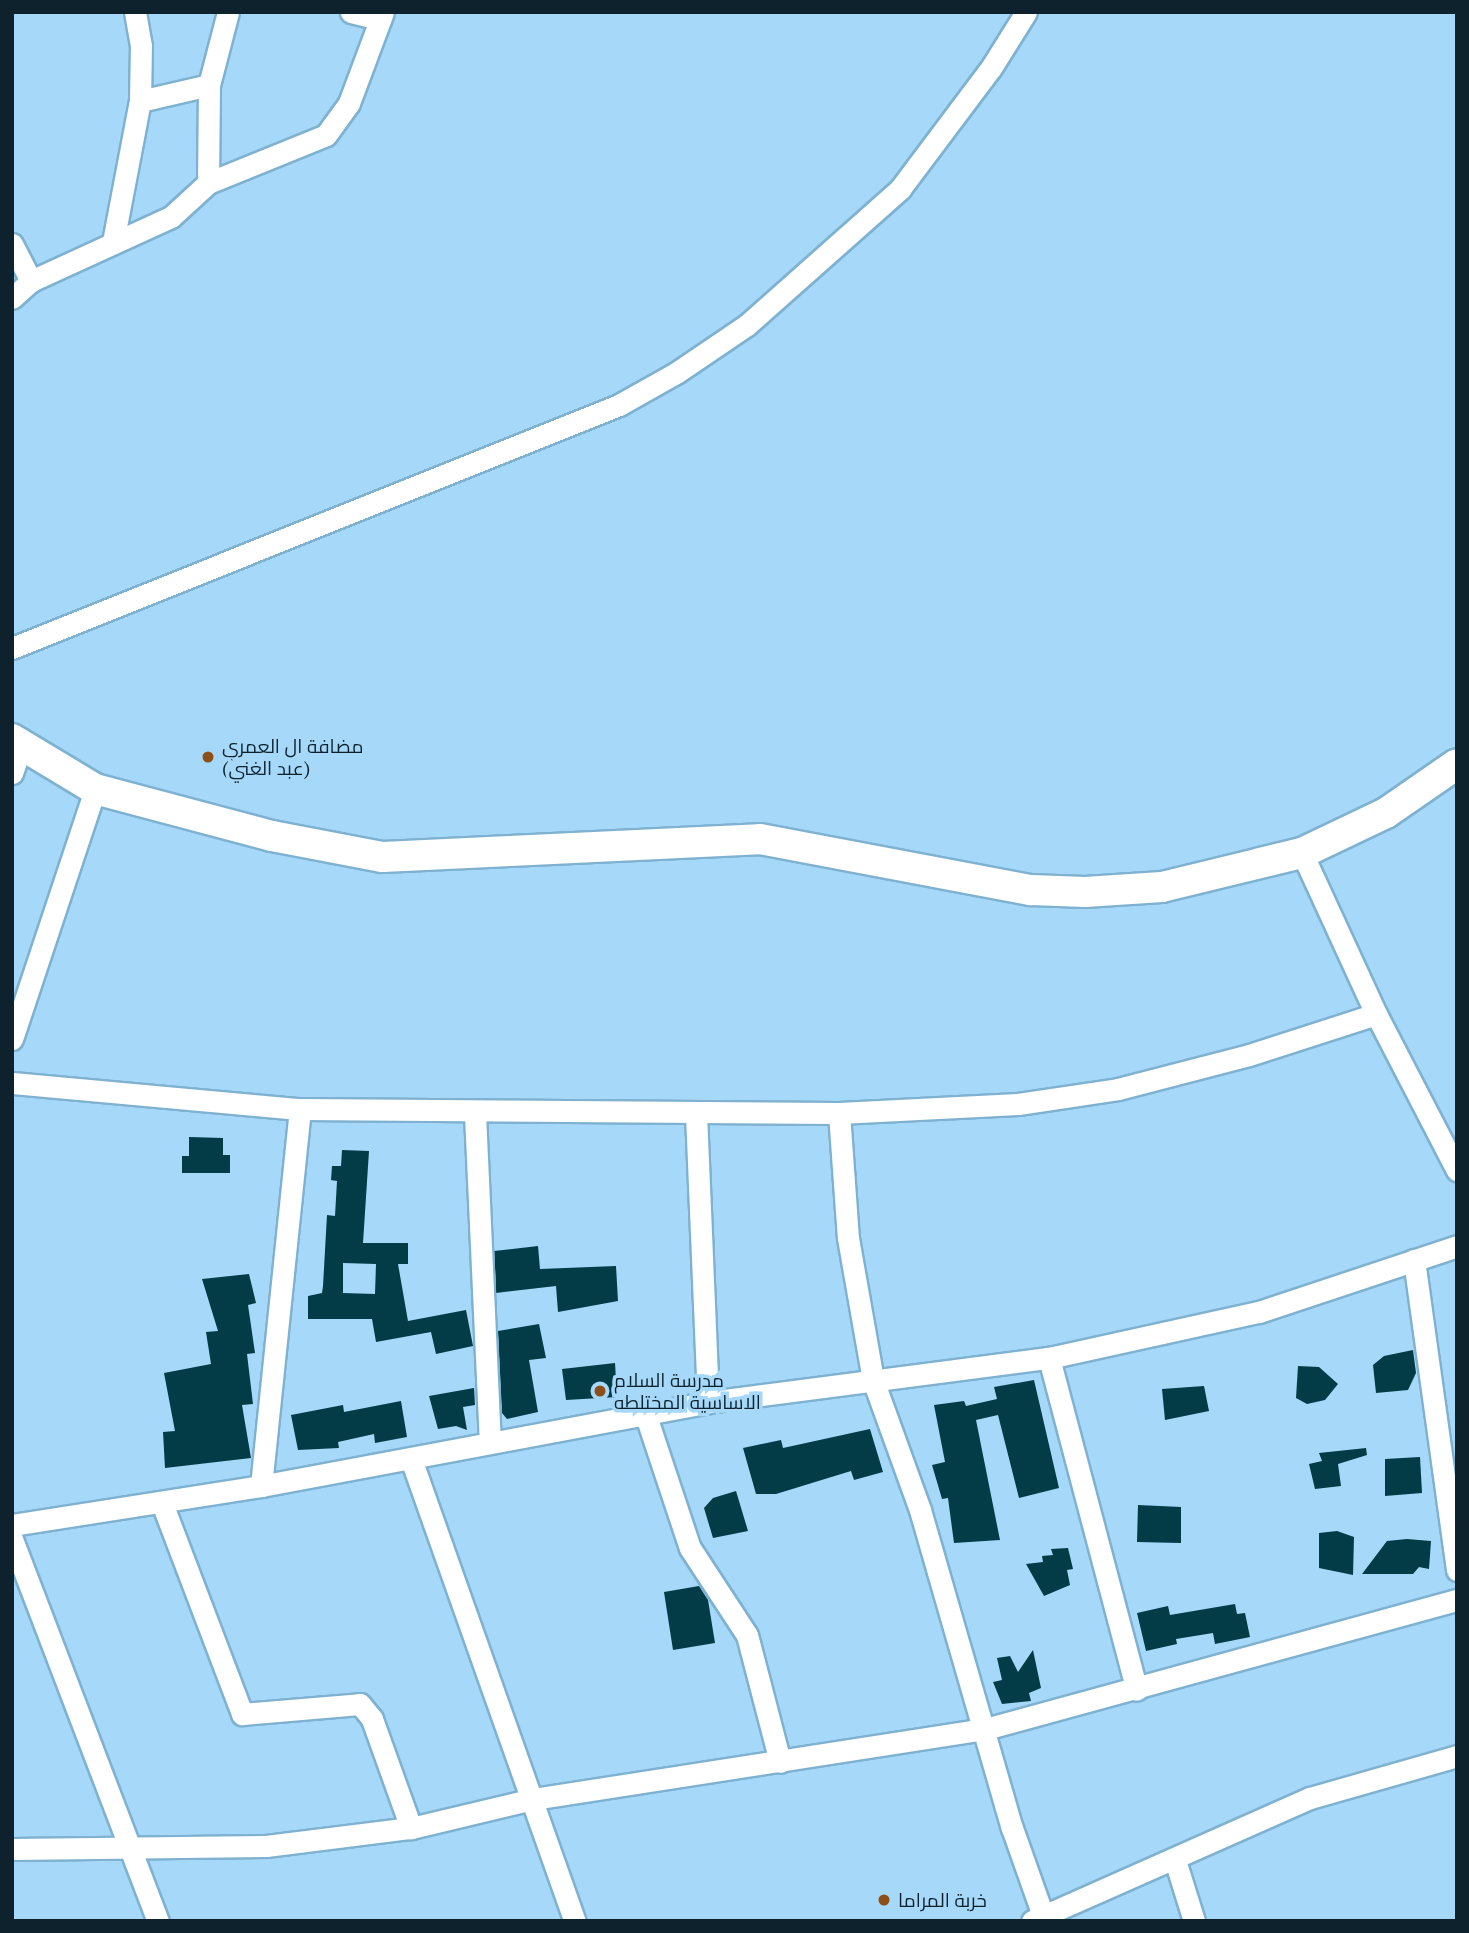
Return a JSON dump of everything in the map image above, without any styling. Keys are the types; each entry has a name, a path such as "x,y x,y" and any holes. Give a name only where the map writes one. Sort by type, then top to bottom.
{"street":[{"path":"113,242 140,102 141,46 135,12"},
{"path":"208,183 209,85 228,12"},
{"path":"12,298 31,281 171,217 208,183 311,143 332,130 356,88 381,16 351,12"},
{"path":"12,648 619,405 666,380 747,325 900,189 967,102 1026,12"},
{"path":"140,102 209,85"},
{"path":"12,244 31,281"},
{"path":"15,753 95,789 272,836 382,857 751,839 1031,890 1085,892 1162,887 1302,853 1386,813 1457,764"},
{"path":"12,1039 95,789"},
{"path":"1302,853 1376,1014 1457,1170"},
{"path":"12,1083 300,1110 475,1114 839,1113 1018,1104 1118,1089 1249,1055 1376,1014"},
{"path":"261,1486 300,1110"},
{"path":"839,1113 848,1238 873,1380 920,1510 1040,1919 1310,1798 1457,1756"},
{"path":"475,1114 490,1441"},
{"path":"696,1114 708,1402"},
{"path":"12,1525 261,1486 708,1402 1049,1358 1259,1312 1457,1246"},
{"path":"1414,1260 1457,1570"},
{"path":"1049,1358 1137,1690"},
{"path":"645,1413 690,1548 747,1635 780,1762"},
{"path":"411,1459 575,1921"},
{"path":"162,1503 242,1714 360,1704 372,1718 411,1828"},
{"path":"12,1539 158,1921"},
{"path":"12,1849 266,1846 411,1828 533,1799 985,1728 1137,1690 1457,1600"},
{"path":"1175,1860 1194,1921"}],"building":[{"path":"189,1137 223,1138 223,1155 230,1155 230,1173 182,1173 182,1156 189,1156"},
{"path":"342,1150 369,1151 363,1243 408,1243 408,1264 398,1264 408,1321 466,1310 473,1346 436,1354 431,1332 376,1342 372,1319 308,1319 308,1296 322,1293 327,1215 335,1216 337,1181 331,1180 332,1166 341,1166","holes":["343,1263 376,1264 375,1294 343,1293"]},
{"path":"538,1246 540,1269 616,1266 618,1301 558,1312 556,1286 496,1293 494,1251"},
{"path":"249,1274 256,1303 248,1305 255,1353 247,1354 253,1404 242,1405 251,1458 165,1468 163,1432 175,1431 164,1373 211,1364 206,1332 218,1331 202,1279"},
{"path":"539,1324 546,1358 529,1360 538,1412 507,1419 502,1413 498,1331"},
{"path":"1413,1350 1416,1373 1408,1390 1376,1393 1373,1365 1384,1356"},
{"path":"615,1363 617,1397 566,1400 562,1369"},
{"path":"1298,1366 1319,1367 1338,1384 1325,1400 1307,1404 1296,1398"},
{"path":"1034,1380 1059,1488 1019,1498 998,1415 976,1420 1000,1540 954,1543 948,1498 942,1499 932,1465 945,1462 934,1405 964,1401 966,1406 997,1399 994,1387"},
{"path":"1204,1386 1209,1411 1165,1420 1162,1389"},
{"path":"474,1388 475,1405 463,1407 467,1430 456,1426 438,1429 429,1396"},
{"path":"401,1401 407,1437 375,1443 374,1434 338,1442 339,1448 298,1450 291,1415 343,1405 344,1412"},
{"path":"870,1429 883,1472 854,1480 851,1471 776,1494 756,1494 743,1448 781,1440 783,1448"},
{"path":"1366,1448 1367,1455 1338,1464 1341,1486 1315,1489 1309,1464 1322,1461 1319,1453"},
{"path":"1420,1457 1422,1493 1385,1496 1385,1459"},
{"path":"736,1491 748,1531 713,1538 704,1508 713,1498"},
{"path":"1138,1505 1181,1507 1181,1543 1137,1542"},
{"path":"1337,1531 1354,1537 1353,1575 1319,1568 1319,1533"},
{"path":"1387,1541 1431,1541 1429,1569 1419,1567 1413,1574 1362,1574"},
{"path":"1068,1548 1073,1569 1067,1570 1070,1585 1044,1596 1026,1564 1043,1562 1042,1556 1053,1555 1051,1549"},
{"path":"699,1586 708,1600 715,1643 673,1650 664,1592"},
{"path":"1235,1604 1237,1614 1245,1613 1250,1637 1215,1644 1213,1633 1176,1639 1177,1644 1146,1651 1137,1613 1168,1606 1170,1615"},
{"path":"1033,1650 1041,1688 1029,1693 1031,1701 1002,1704 993,1682 1002,1680 997,1658 1010,1656 1018,1672"}],"place":[{"name":"مضافة ال العمري (عبد الغني)","path":"208,757"},
{"name":"مدرسة السلام الاساسية المختلطه","path":"600,1391"},
{"name":"خربة المراما","path":"884,1900"}]}
